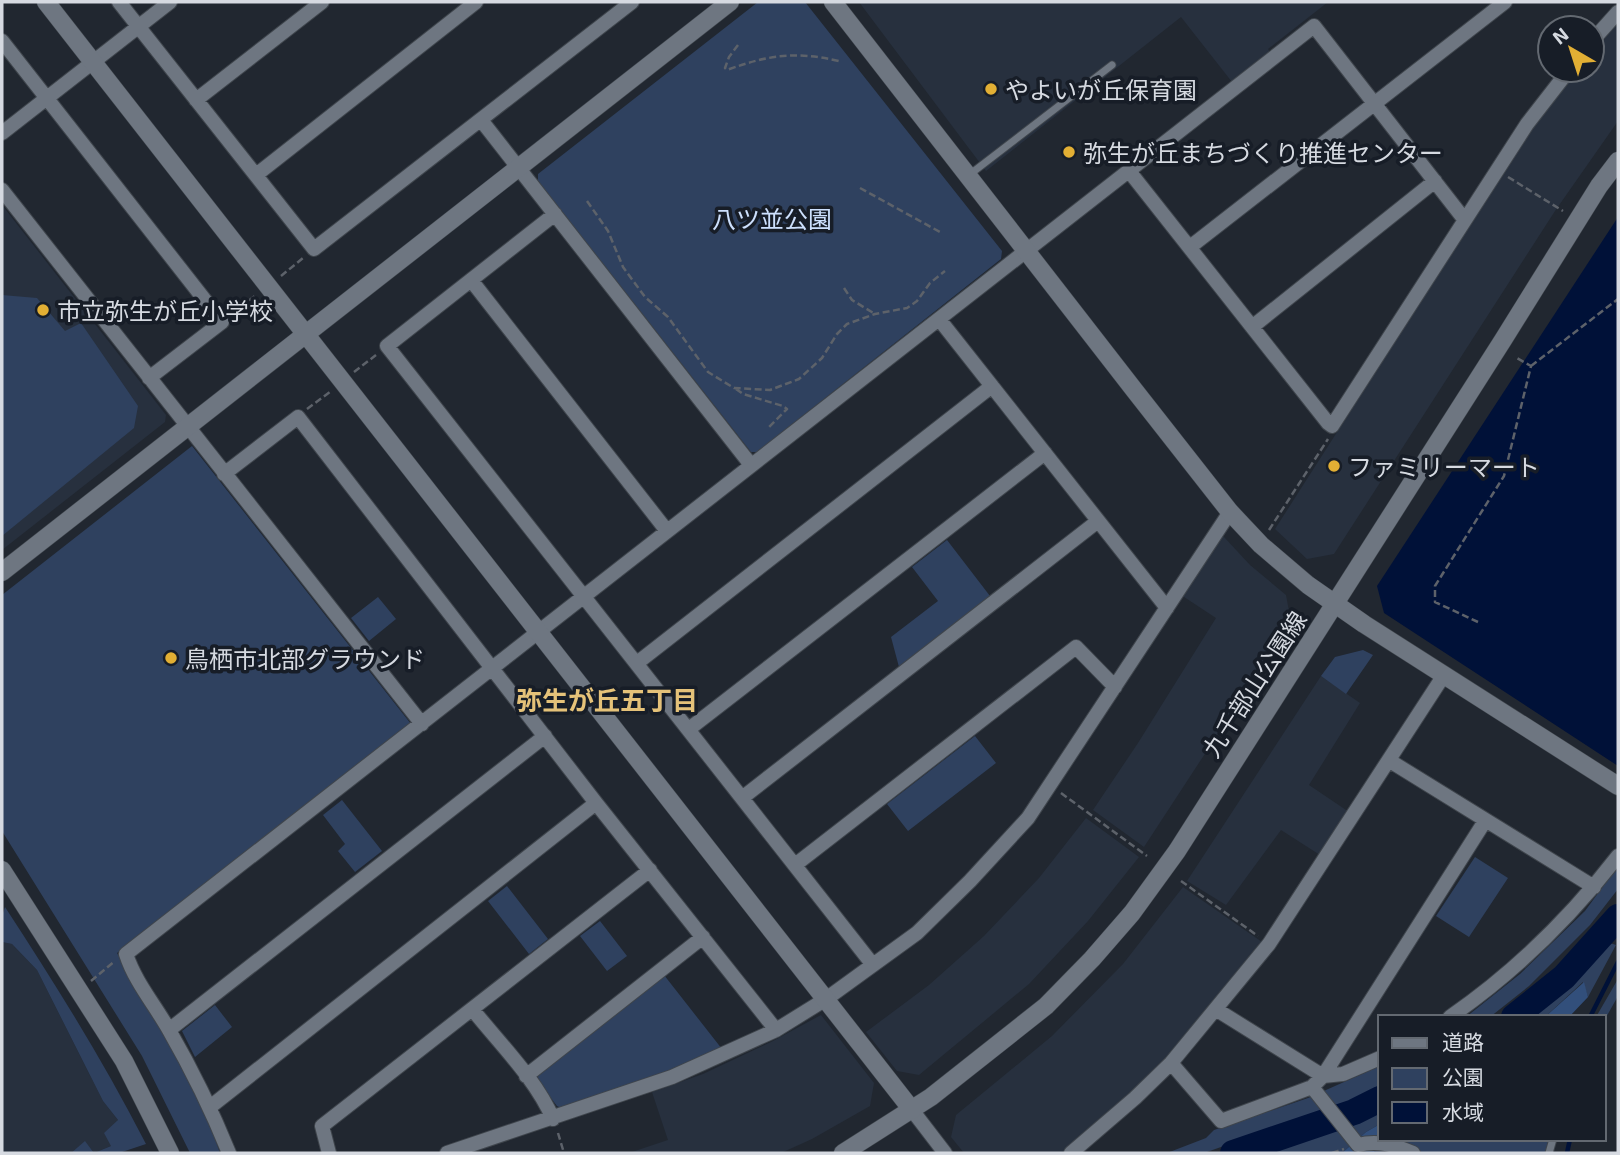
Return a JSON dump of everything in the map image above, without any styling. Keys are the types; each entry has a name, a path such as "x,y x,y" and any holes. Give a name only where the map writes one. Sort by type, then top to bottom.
{"street":[{"path":"46,2 945,1153"},
{"path":"119,2 314,249 632,2"},
{"path":"2,133 170,2"},
{"path":"196,100 322,2"},
{"path":"256,175 477,2"},
{"path":"2,572 305,332 730,2"},
{"path":"833,2 1230,512 1261,545 1308,585 1618,786"},
{"path":"1190,247 1505,2"},
{"path":"1606,25 1618,12"},
{"path":"229,1153 210,1107 169,1030 130,967 126,954 1314,26 1464,219"},
{"path":"2,41 222,322 149,378"},
{"path":"1129,171 1332,426 1496,170 1558,84"},
{"path":"481,120 751,465"},
{"name":"九千部山公園線","path":"844,1153 912,1111 1046,1006 1092,960 1132,913 1177,851 1599,186 1618,161"},
{"path":"1252,327 1435,181"},
{"path":"2,190 422,724"},
{"path":"555,214 387,346 873,965"},
{"path":"471,280 667,531"},
{"path":"939,319 1167,608"},
{"path":"637,663 992,386"},
{"path":"225,474 298,417 596,803 776,1030"},
{"path":"689,729 1045,453"},
{"path":"447,1153 672,1077 776,1030 826,999 917,933 1028,818 1230,512"},
{"path":"742,798 1098,521"},
{"path":"795,865 1076,647 1115,687"},
{"path":"1071,1153 1171,1063 1269,944 1444,675"},
{"path":"169,1030 545,736"},
{"path":"1390,761 1594,887"},
{"path":"210,1107 596,803"},
{"path":"1171,1063 1222,1121 1312,1087 1324,1076 1485,821"},
{"path":"1453,1015 1518,966 1560,926 1618,856"},
{"path":"329,1153 322,1126 650,870"},
{"path":"5,883 124,1061 170,1153"},
{"path":"526,1076 703,937"},
{"path":"472,1010 526,1076 549,1108 553,1119"},
{"path":"1217,1010 1324,1076 1343,1074 1378,1059"},
{"path":"1312,1087 1357,1145 1371,1142 1395,1146 1413,1153"}],"lane":[{"path":"969,176 1112,65"}],"path":[{"path":"738,45 729,57 725,68 727,70 772,56 798,54 839,61"},
{"path":"1496,170 1563,211"},
{"path":"860,188 940,232"},
{"path":"587,201 608,231 623,267 645,297 668,317 708,372 743,394 783,406 787,410 769,427"},
{"path":"275,280 314,249"},
{"path":"734,388 770,390 799,379 822,358 837,334 848,324 875,314 906,308 918,301 930,284 945,271"},
{"path":"844,288 852,300 875,314"},
{"path":"222,322 260,292"},
{"path":"1478,622 1435,602 1435,586 1504,476 1531,366 1618,299"},
{"path":"1516,357 1531,366"},
{"path":"1269,530 1329,436 1332,426"},
{"path":"1050,786 1094,815 1147,856"},
{"path":"1181,881 1269,944"},
{"path":"91,981 126,954"},
{"path":"553,1119 564,1153"}],"shaded area":[{"path":"859,2 1328,2 1268,49 1270,52 1232,82 1181,17 986,171"},
{"path":"1618,23 1618,121 1555,211 1334,554 1307,559 1275,529 1533,126 1567,84 1606,84 1606,37"},
{"name":"市立弥生が丘小学校","path":"2,205 166,415 165,422 2,550"},
{"path":"1220,536 1286,595 1291,622 1144,847 1093,810 1216,618 1181,595"},
{"path":"1321,676 1360,703 1309,785 1349,812 1320,855 1281,830 1226,905 1187,881"},
{"path":"1086,818 1139,857 1088,921 1029,984 919,1075 897,1071 866,1032 929,985 984,936 1039,878"},
{"path":"1183,887 1262,942 1185,1038 1116,1108 1062,1153 964,1153 951,1137 956,1115 1052,1036 1123,964"},
{"path":"2,942 12,944 37,970 103,1101 118,1120 111,1146 94,1153 85,1142 71,1153 2,1153"},
{"path":"1584,982 1588,997 1571,1015 1547,1015"},
{"path":"821,1015 874,1083 870,1106 781,1153 629,1153 668,1140 652,1092 703,1074"},
{"path":"1378,1125 1378,1141 1386,1141 1373,1153 1342,1153"}],"green space":[{"name":"八ツ並公園","path":"758,2 805,2 1002,251 1001,259 757,452 751,452 538,181 538,174"},
{"name":"市立弥生が丘小学校","path":"2,295 37,298 65,331 81,323 138,406 134,428 2,536"},
{"name":"鳥栖市北部グラウンド","path":"192,446 411,724 117,953 187,1075 220,1153 190,1153 142,1056 2,831 2,595"},
{"path":"947,540 990,596 899,667 891,637 938,601 912,567"},
{"path":"378,597 396,619 369,641 351,618"},
{"path":"1363,650 1373,655 1346,694 1321,676 1335,657"},
{"path":"975,736 996,763 908,831 887,804"},
{"path":"342,800 382,851 355,872 338,851 345,844 323,815"},
{"path":"1475,857 1508,878 1469,937 1436,916"},
{"path":"1618,866 1618,889 1590,925 1529,986 1493,1015 1469,1015 1520,974 1585,911"},
{"path":"507,886 548,939 529,954 488,901"},
{"path":"5,907 79,1024 146,1144 119,1153 94,1153 111,1146 104,1133 118,1120 103,1101 37,970 12,944 2,942 2,916"},
{"path":"600,921 627,956 607,971 580,936"},
{"path":"1607,942 1616,945 1588,997 1583,982 1547,1015 1533,1015 1565,988"},
{"path":"664,975 722,1049 679,1068 563,1109 557,1106 537,1080 538,1074"},
{"path":"1618,979 1618,996 1606,1017 1606,1015 1597,1015"},
{"path":"215,1005 232,1027 195,1057 182,1031"},
{"path":"1378,1067 1378,1086 1352,1101 1204,1153 1167,1153 1206,1138 1214,1130 1308,1098"},
{"path":"1378,1112 1378,1125 1342,1153 1268,1153 1361,1121"},
{"path":"85,1141 94,1153 71,1153"},
{"path":"1386,1141 1548,1141 1545,1153 1373,1153"}],"water":[{"path":"1618,217 1618,766 1384,613 1377,586"}],"waterway":[{"path":"1516,1015 1564,977 1618,917"},
{"path":"1591,1015 1618,962"},
{"path":"1233,1153 1354,1112 1378,1100"},
{"path":"1567,1153 1570,1141"}],"place":[{"name":"やよいが丘保育園","path":"991,89"},
{"name":"弥生が丘まちづくり推進センター","path":"1069,152"},
{"name":"市立弥生が丘小学校","path":"43,310"},
{"name":"ファミリーマート","path":"1334,466"},
{"name":"鳥栖市北部グラウンド","path":"171,658"}],"district":[{"name":"弥生が丘五丁目","path":"607,699"}]}
